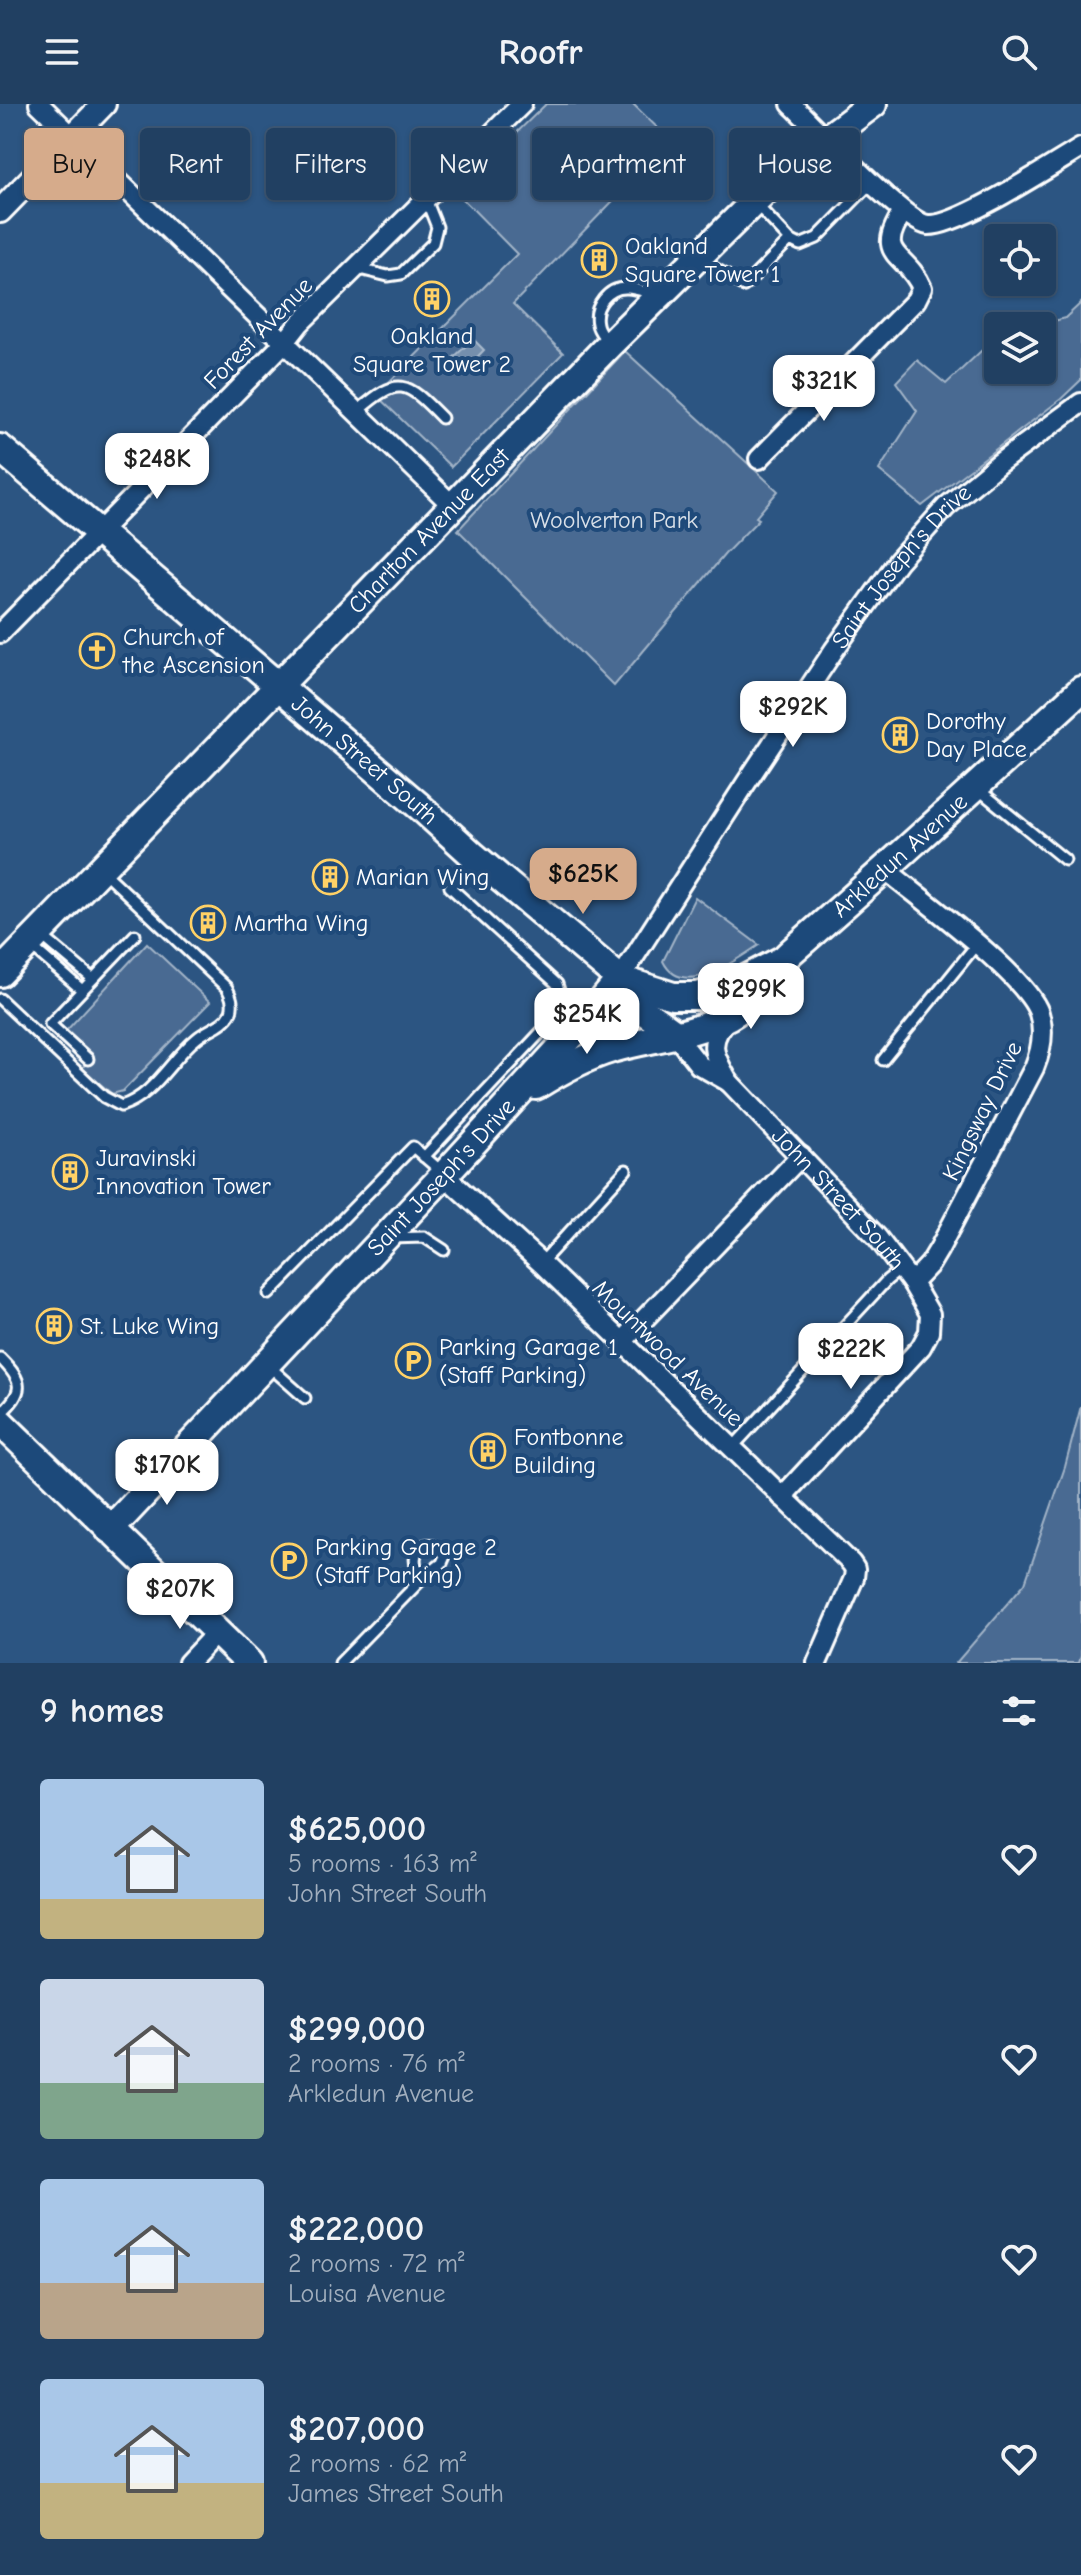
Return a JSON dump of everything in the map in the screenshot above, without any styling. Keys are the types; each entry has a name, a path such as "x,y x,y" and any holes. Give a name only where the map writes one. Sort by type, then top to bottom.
{"main road":[{"name":"Charlton Avenue East","path":"841,128 873,104"},
{"name":"Charlton Avenue East","path":"0,973 452,505 754,201"},
{"name":"John Street South","path":"0,448 620,979 639,1008 674,1033"},
{"name":"Arkledun Avenue","path":"512,1100 590,1057 731,1015 761,991 780,961 1081,690"},
{"name":"John Street South","path":"620,979 673,996 698,996 732,986 780,961"},
{"name":"Saint Joseph's Drive","path":"110,1530 444,1175 620,979"},
{"path":"0,1422 249,1663"}],"street":[{"path":"39,104 64,128"},
{"path":"81,128 104,104"},
{"name":"Forest Avenue","path":"497,128 522,104"},
{"path":"791,104 815,128"},
{"path":"860,171 903,212 926,225 944,223 999,197 1081,148"},
{"path":"124,185 452,505"},
{"path":"0,211 24,186"},
{"name":"Forest Avenue","path":"0,633 422,200"},
{"path":"759,459 916,300 922,288 891,248 889,239 903,212"},
{"name":"Saint Joseph's Drive","path":"620,979 834,650 898,561 946,507 1081,403"},
{"name":"Kingsway Drive","path":"885,869 1009,973 1029,993 1039,1011 1041,1023 1040,1053 939,1249 930,1264 907,1276"},
{"name":"John Street South","path":"731,1015 717,1031 713,1049 729,1082 877,1237 907,1276 930,1314 929,1332 924,1342 782,1497"},
{"name":"John Street South","path":"674,1033 699,1065 729,1082"},
{"path":"623,1341 801,1156"},
{"name":"Mountwood Avenue","path":"444,1175 623,1341 851,1563 855,1569 854,1578 817,1663"},
{"path":"188,1663 217,1632"}],"lane":[{"path":"754,201 790,240 800,245 817,238 872,182"},
{"path":"355,268 388,276 401,274 433,243 437,227 426,200"},
{"path":"699,258 744,286 790,240"},
{"path":"609,345 597,327 599,305 607,295 617,289 628,288 660,295"},
{"path":"358,411 382,390 395,386 410,388 419,394 442,418"},
{"path":"975,787 1065,860"},
{"path":"424,1157 558,1014 561,997 557,984 450,887 474,856"},
{"path":"0,999 104,1097 121,1106 141,1096 196,1039 224,1022 232,1011 232,999 227,988 100,869"},
{"path":"88,1059 50,1024 135,935"},
{"path":"34,938 93,979"},
{"path":"34,938 82,990"},
{"path":"883,1060 976,945"},
{"path":"269,1294 413,1147 444,1175"},
{"path":"541,1263 626,1170"},
{"path":"383,1239 424,1237 444,1250"},
{"path":"732,1448 878,1289 907,1276"},
{"path":"0,1358 20,1384 18,1397 0,1414"},
{"path":"267,1364 305,1398"},
{"path":"340,1663 422,1579 442,1563 445,1556 436,1546 427,1544 414,1556 413,1566 422,1579"}],"green space":[{"path":"546,104 633,104 658,128 532,128 532,200 614,200 513,304 563,353 451,467 376,395 517,254 464,200 516,200 516,133"},
{"path":"1081,303 1081,380 1061,399 922,506 879,470 917,411 896,382 917,360 946,384 984,348 984,384 1056,384 1056,320 1065,318"},
{"name":"Woolverton Park","path":"625,351 778,491 756,517 759,519 725,554 614,686 458,530"},
{"path":"695,897 759,945 709,974 683,977 672,972 663,961"},
{"path":"147,943 210,1002 123,1091 112,1094 82,1068 94,1055 66,1031"},
{"path":"1081,1406 1079,1663 956,1663 1025,1583 1065,1467"}],"shaded area":[{"path":"473,339 484,350 460,375 448,363"}],"place":[{"name":"Oakland Square Tower 1","path":"599,260"},
{"name":"Oakland Square Tower 2","path":"432,299"},
{"name":"Church of the Ascension","path":"97,651"},
{"name":"Dorothy Day Place","path":"900,735"},
{"name":"Marian Wing","path":"330,877"},
{"name":"Martha Wing","path":"208,923"},
{"name":"Juravinski Innovation Tower","path":"70,1172"},
{"name":"St. Luke Wing","path":"54,1326"},
{"name":"Parking Garage 1 (Staff Parking)","path":"413,1361"},
{"name":"Fontbonne Building","path":"488,1451"},
{"name":"Parking Garage 2 (Staff Parking)","path":"289,1561"}]}
